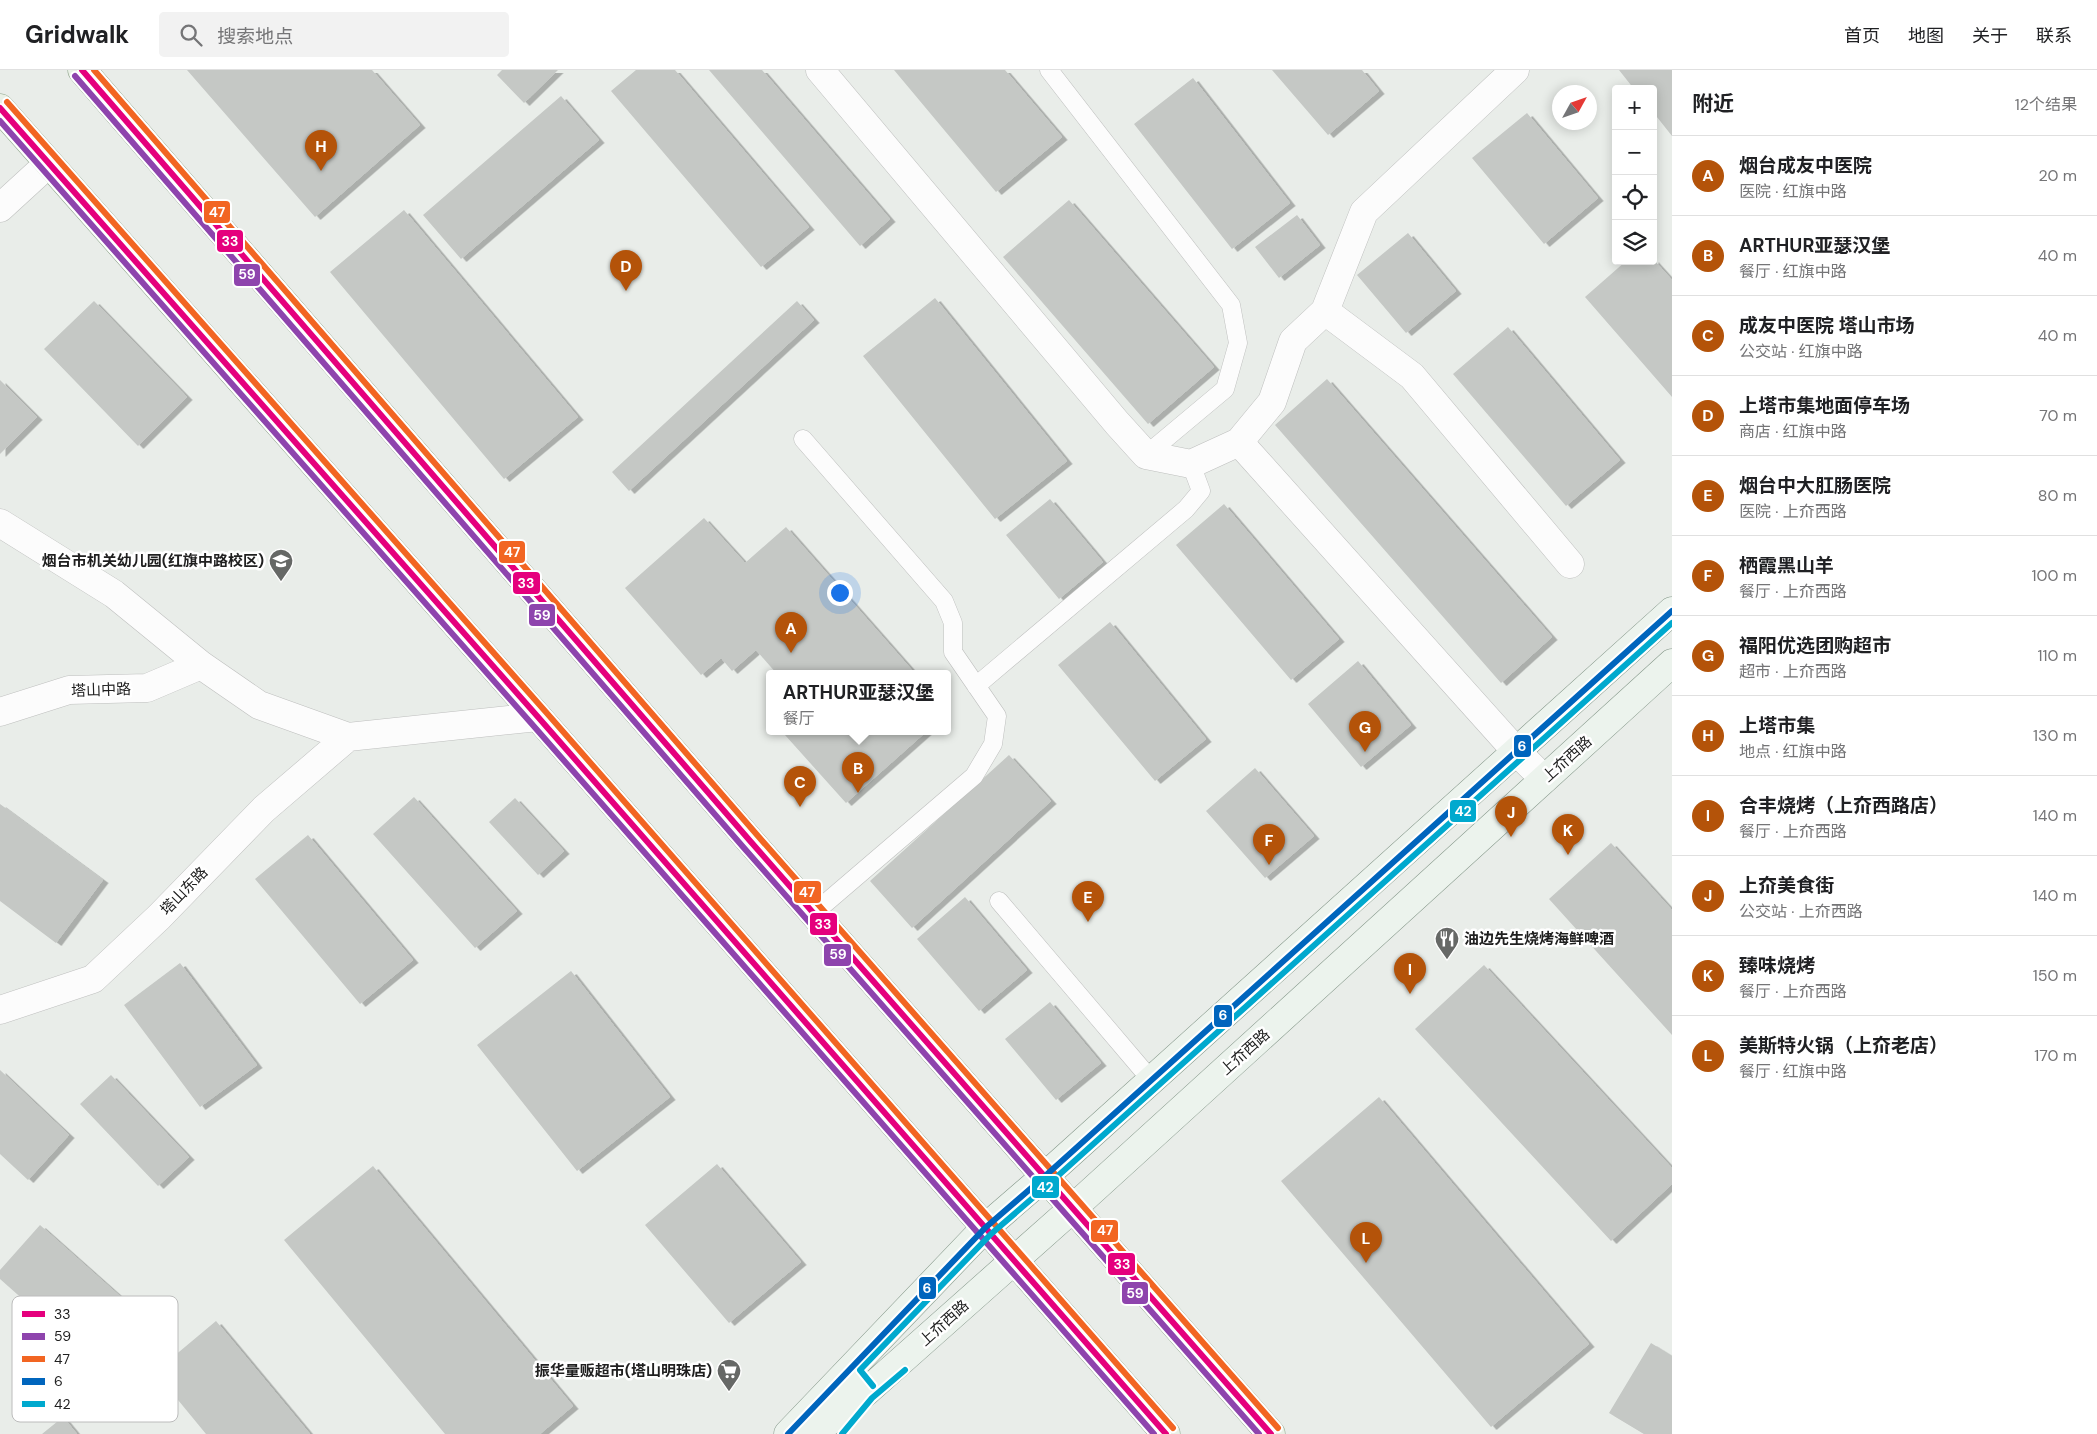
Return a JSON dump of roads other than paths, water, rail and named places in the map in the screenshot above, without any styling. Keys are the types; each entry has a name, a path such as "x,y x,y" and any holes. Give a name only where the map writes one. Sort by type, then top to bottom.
{"main road":[{"path":"82,70 1044,1177 1271,1434"},
{"path":"0,108 538,716 1166,1434"}],"street":[{"path":"820,70 1146,455 1191,464 1239,442 1272,402 1293,341 1325,311 1364,212 1515,70"},
{"path":"0,208 48,164"},
{"path":"1325,311 1412,376 1570,564"},
{"path":"1239,442 1516,751 1544,779"},
{"path":"0,523 114,594 201,665 259,705 348,737 538,716"},
{"path":"788,1434 985,1228 1152,1081 1672,611"},
{"name":"上夼西路","path":"813,1434 866,1392 1072,1209 1672,663"},
{"name":"塔山中路","path":"0,712 68,690 147,688 201,665"},
{"name":"塔山东路","path":"0,1010 93,979 159,917 264,809 348,737"},
{"path":"831,1434 866,1392 848,1370"}],"lane":[{"path":"1049,70 1231,305 1238,343 1225,389 1146,455"},
{"path":"803,440 944,601 953,623 953,652 997,716 993,744 974,776 814,913"},
{"path":"976,686 1186,509 1201,491 1191,464"},
{"path":"999,901 1152,1081"}],"place":[{"name":"上塔市集","path":"321,171"},
{"name":"上塔市集地面停车场","path":"626,291"},
{"name":"烟台市机关幼儿园(红旗中路校区)","path":"281,582"},
{"name":"烟台成友中医院","path":"791,653"},
{"name":"福阳优选团购超市","path":"1365,752"},
{"name":"ARTHUR亚瑟汉堡","path":"858,793"},
{"name":"成友中医院 塔山市场","path":"800,807"},
{"name":"上夼美食街","path":"1511,837"},
{"name":"臻味烧烤","path":"1568,855"},
{"name":"栖霞黑山羊","path":"1269,865"},
{"name":"烟台中大肛肠医院","path":"1088,922"},
{"name":"油边先生烧烤海鲜啤酒","path":"1447,960"},
{"name":"合丰烧烤（上夼西路店）","path":"1410,994"},
{"name":"美斯特火锅（上夼老店）","path":"1366,1263"},
{"name":"振华量贩超市(塔山明珠店)","path":"729,1392"}]}
